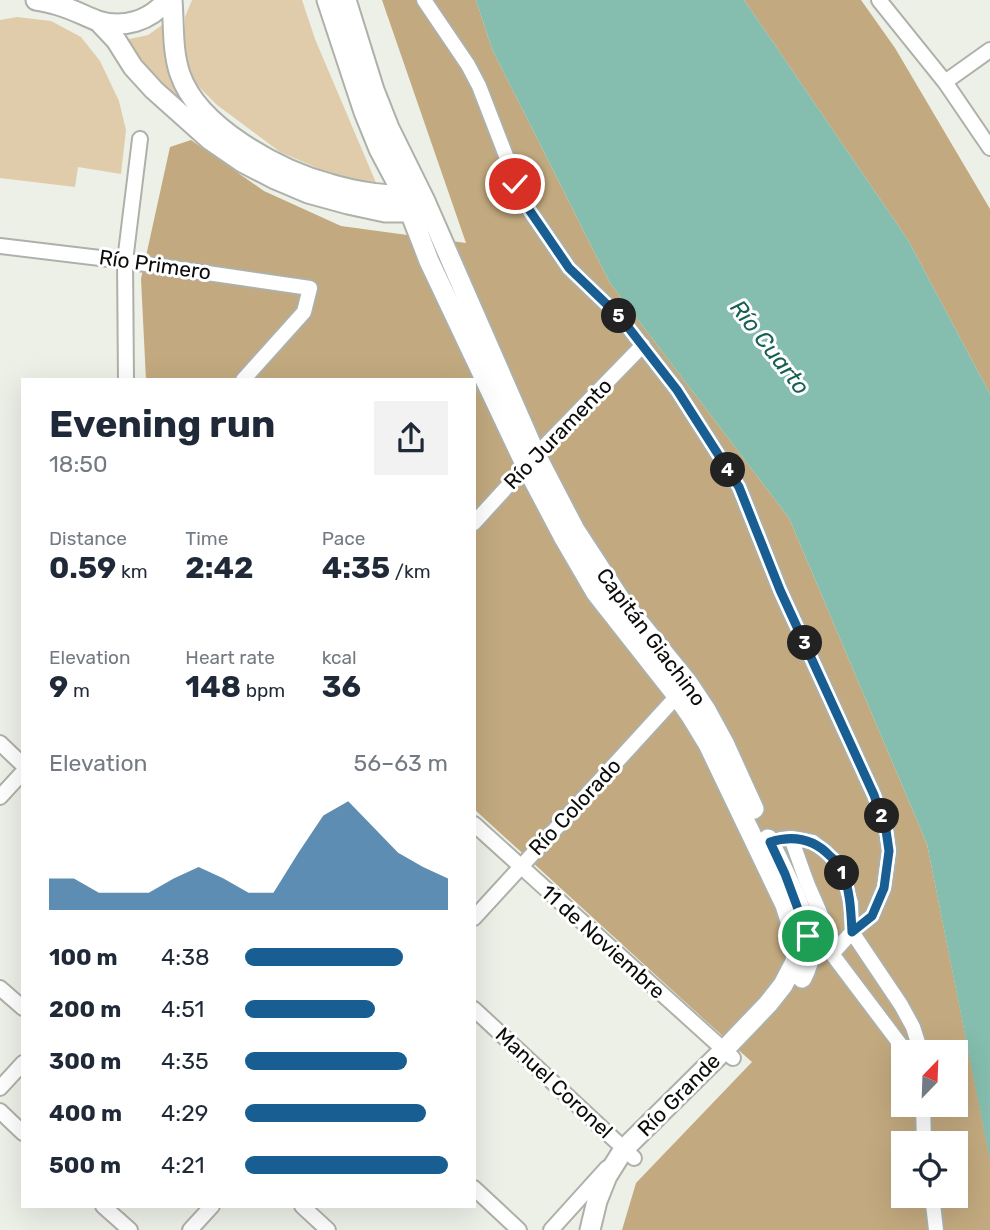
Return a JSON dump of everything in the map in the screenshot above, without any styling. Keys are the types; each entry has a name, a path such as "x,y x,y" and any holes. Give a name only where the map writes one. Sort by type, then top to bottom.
{"main road":[{"path":"36,0 115,24 132,23 147,17 169,0"},
{"path":"71,0 116,40 133,67 154,90 210,140 242,162 308,193 385,212 413,203"},
{"path":"169,0 179,72 186,89 207,116 247,147 278,165 328,184 413,203"},
{"name":"Capitán Giachino","path":"327,0 379,149 413,203"},
{"name":"Capitán Giachino","path":"346,0 413,203 429,261 531,461 564,538 596,593 677,696 708,744 764,845 785,874 802,915 810,951 804,974 796,988 728,1054"},
{"name":"Capitán Giachino","path":"531,461 620,599 688,683 724,743 785,905 794,934 796,953"},
{"name":"Río Grande","path":"629,1154 728,1054 783,985 796,953"},
{"path":"590,1230 607,1176 629,1154"},
{"path":"603,1230 614,1187 629,1154"}],"street":[{"path":"424,0 479,86 515,184 530,211 569,268 621,318 643,345 677,390 739,487 780,590 874,795 886,830 889,851 884,888 872,916 852,932 832,954"},
{"path":"879,0 945,82 990,148"},
{"path":"945,82 990,50"},
{"path":"126,378 125,261 140,138"},
{"name":"Río Primero","path":"0,246 310,288 304,312 245,378"},
{"name":"Río Juramento","path":"476,521 643,345"},
{"name":"Río Colorado","path":"476,916 677,696"},
{"path":"0,743 21,763"},
{"path":"0,797 21,774"},
{"name":"11 de Noviembre","path":"476,826 728,1054"},
{"path":"791,838 825,921 832,954 897,1040"},
{"path":"764,845 791,838 813,842 840,866 850,903 852,932 901,1005 917,1040"},
{"path":"0,988 21,1006"},
{"name":"Manuel Coronel","path":"476,1011 629,1154"},
{"path":"0,1088 21,1065"},
{"path":"0,1111 21,1131"},
{"name":"Río Grande","path":"551,1230 629,1154"},
{"path":"476,1190 519,1230"},
{"path":"105,1208 130,1230"},
{"path":"190,1230 210,1208"},
{"path":"304,1208 328,1230"},
{"path":"933,1208 936,1230"}],"shaded area":[{"path":"192,0 302,0 315,39 377,185 336,176 280,152 217,105 192,80 185,60 185,17"},
{"path":"382,0 476,0 492,49 610,283 789,518 927,844 966,1040 891,1040 891,1117 968,1117 968,1048 990,1158 990,1230 622,1230 636,1183 752,1062 476,811 476,378 146,378 141,279 170,147 191,140 264,191 341,226 466,243"},
{"path":"744,0 861,0 895,48 990,209 990,394 908,240"},
{"path":"17,17 51,21 81,37 100,61 119,101 126,130 121,174 78,167 75,187 0,178 0,20"},
{"path":"165,23 166,62 173,85 187,106 220,143 143,68 125,40 148,35"}],"water":[{"name":"Río Cuarto","path":"476,0 744,0 908,240 990,394 990,1160 927,844 789,518 610,283 492,49"}],"route":[{"path":"515,184 569,268 621,318 677,390 739,487 780,590 874,795 886,830 889,851 884,888 872,916 852,932 850,903 840,866 813,842 791,838 770,842 802,915 808,936"}]}
